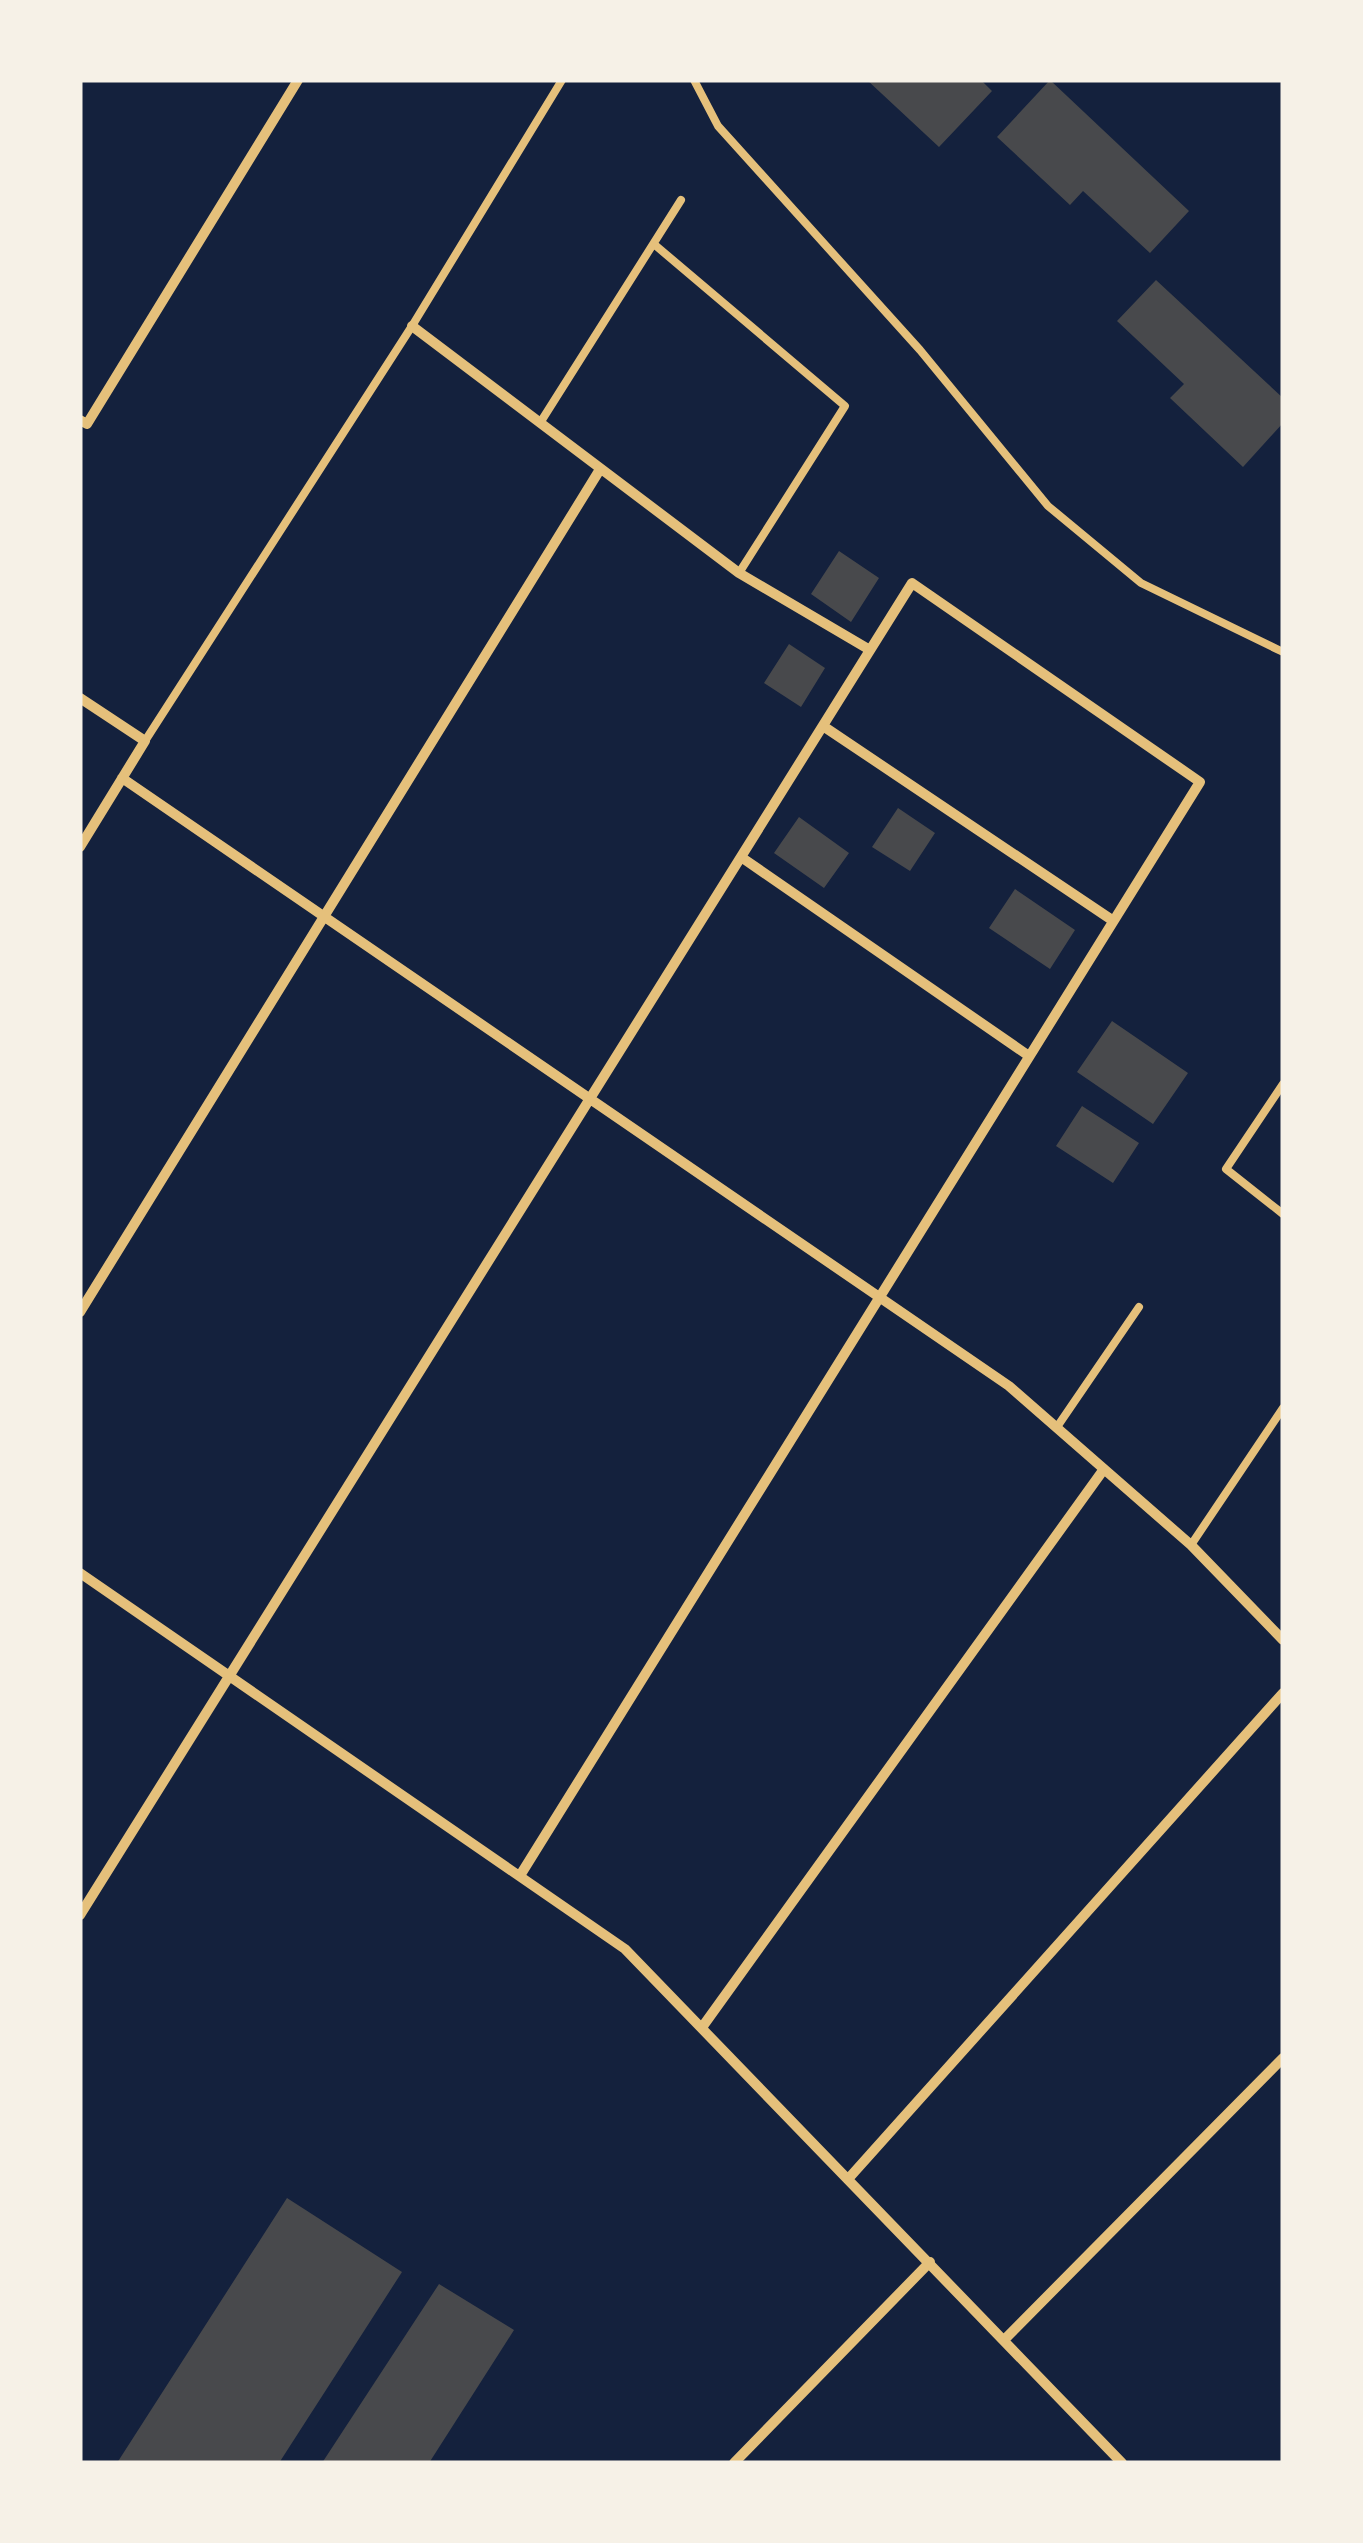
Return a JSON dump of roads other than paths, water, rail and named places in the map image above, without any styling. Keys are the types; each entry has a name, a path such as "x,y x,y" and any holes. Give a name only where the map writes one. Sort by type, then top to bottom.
{"street":[{"path":"80,420 87,424 298,80"},
{"path":"412,326 599,471 739,572 870,650"},
{"path":"80,1312 599,471"},
{"path":"80,1915 912,583 1200,782 521,1874"},
{"path":"80,698 144,742 80,847"},
{"path":"823,726 1112,920"},
{"path":"122,778 1010,1386 1191,1545 1283,1640"},
{"path":"741,858 1029,1056"},
{"path":"703,2026 1104,1469"},
{"path":"80,1572 626,1949 1122,2463"},
{"path":"849,2178 1283,1694"},
{"path":"1004,2340 1283,2058"},
{"path":"734,2463 930,2262"}],"lane":[{"path":"144,742 412,326 562,80"},
{"path":"694,80 718,126 920,350 1048,506 1141,583 1283,652"},
{"path":"540,423 681,200"},
{"path":"655,245 845,406 739,572"},
{"path":"1283,1084 1226,1169 1283,1214"},
{"path":"1057,1427 1139,1307"},
{"path":"1191,1545 1283,1408"}]}
